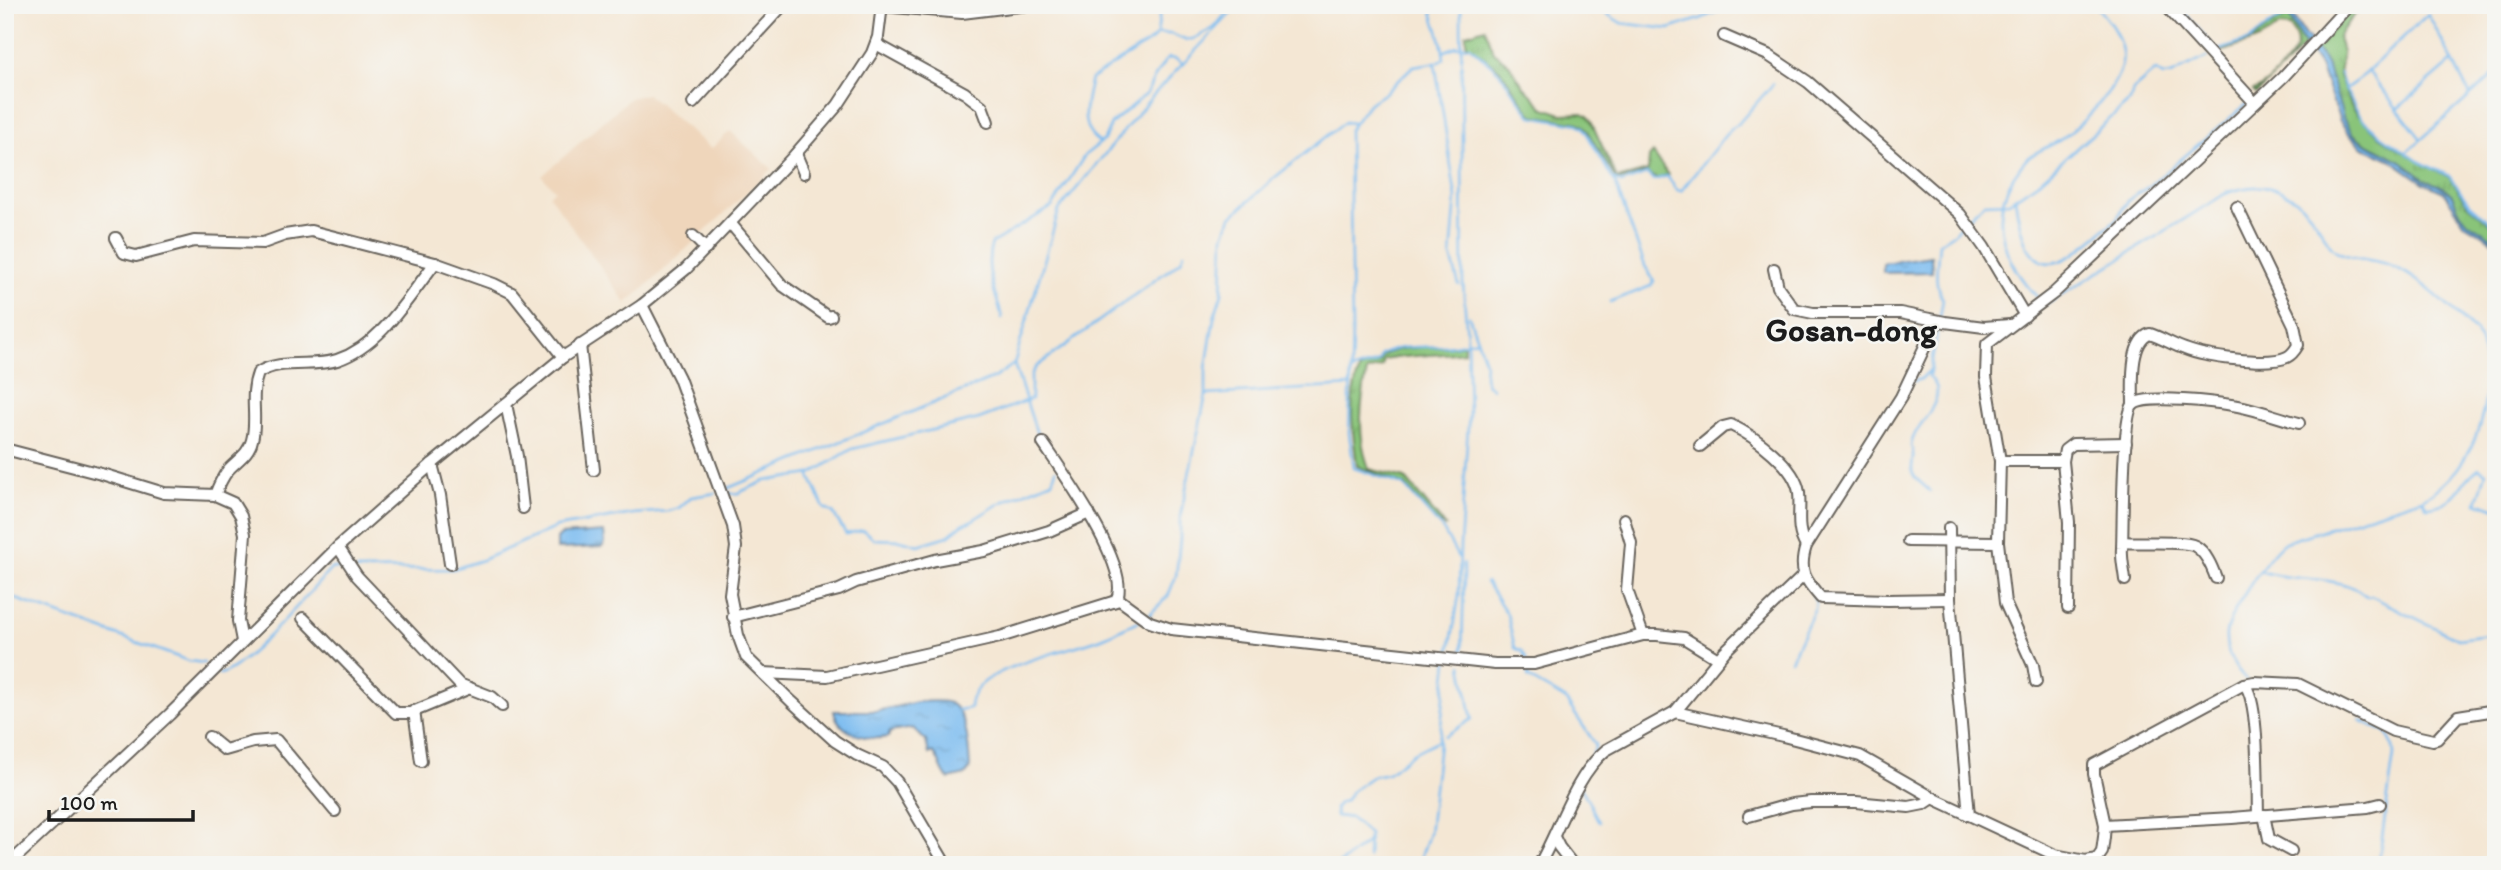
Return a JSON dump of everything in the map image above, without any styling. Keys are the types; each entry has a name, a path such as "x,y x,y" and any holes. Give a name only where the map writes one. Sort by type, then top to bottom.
{"street":[{"path":"693,103 783,5"},
{"path":"8,865 169,715 338,547 432,464 564,357 642,305 706,249 796,154 838,105 876,44 882,6 962,13 1027,5"},
{"path":"2165,5 2255,103"},
{"path":"2036,682 2033,665 2005,603 1998,542 2000,461 1985,357 1987,345 2054,293 2255,103 2348,5"},
{"path":"1724,36 1768,55 1808,82 1960,214 1984,247 2025,316"},
{"path":"876,44 965,93 982,106 988,121"},
{"path":"796,154 804,173"},
{"path":"2133,405 2134,366 2138,343 2150,334 2199,354 2270,361 2286,357 2295,351 2298,345 2294,325 2237,207"},
{"path":"731,224 788,291 828,317 831,316"},
{"path":"116,238 124,253 136,256 194,241 250,244 311,231 435,263 512,293 564,357"},
{"path":"693,236 706,249"},
{"path":"215,495 225,474 245,455 252,443 252,399 258,373 278,366 336,360 360,349 379,332 435,263"},
{"path":"1774,269 1778,287 1794,309 1813,313 1900,313 1984,327 2010,325"},
{"path":"642,305 679,378 733,526 736,547 730,594 733,617 746,657 835,741 883,767 897,782 946,865"},
{"path":"1937,321 1901,397 1806,546 1802,569 1821,598 1950,599"},
{"path":"580,345 594,470"},
{"path":"2126,580 2123,542 2126,443 2129,412 2133,405 2138,401 2156,399 2192,401 2235,406 2300,423"},
{"path":"506,404 517,456 523,508"},
{"path":"1700,446 1723,427 1731,425 1746,433 1783,464 1793,474 1799,491 1800,537 1806,546"},
{"path":"1043,443 1089,513 1110,552 1119,585 1118,598"},
{"path":"2068,608 2069,522 2063,461 2065,450 2073,444 2126,443"},
{"path":"5,449 164,493 215,495 233,503 246,534 238,621 242,641"},
{"path":"2000,461 2063,461"},
{"path":"432,464 440,495 450,564"},
{"path":"733,617 839,590 856,582 935,560 984,551 1049,531 1089,513"},
{"path":"1624,519 1631,544 1627,590 1643,635"},
{"path":"1949,528 1950,599 1969,815"},
{"path":"1908,541 1998,542"},
{"path":"2123,542 2182,543 2195,546 2207,558 2216,578"},
{"path":"338,547 357,576 459,684 492,697 502,706"},
{"path":"1539,865 1597,758 1675,712 1718,659 1804,575"},
{"path":"763,673 827,676 1000,637 1110,603 1118,598"},
{"path":"1118,598 1150,622 1171,629 1495,664 1534,664 1643,635 1684,638 1718,659"},
{"path":"303,618 396,713 414,711 470,688"},
{"path":"1675,712 1847,751 1934,798 2055,855 2086,861 2096,859 2102,852 2105,825 2094,765 2244,684 2277,681 2298,684 2393,731 2433,740 2458,716 2496,710"},
{"path":"2244,684 2249,689 2254,720 2261,815 2269,839 2291,851"},
{"path":"414,711 421,761"},
{"path":"209,737 225,750 253,742 276,740 335,811"},
{"path":"1749,816 1792,804 1811,802 1856,802 1909,807 1924,804 1934,798"},
{"path":"2105,825 2380,804"},
{"path":"1554,837 1573,865"}],"shaded area":[{"path":"647,94 711,149 730,131 772,169 626,303 549,195 555,190 542,176 630,98"}],"green space":[{"path":"2355,5 2364,5 2338,37 2342,53 2339,75 2351,105 2380,136 2449,177 2468,205 2496,228 2496,240 2468,223 2447,190 2363,141 2348,128 2327,67 2315,49"},
{"path":"2289,16 2305,45 2277,73 2297,45 2290,27 2279,26 2264,37 2219,54 2220,57 2215,53 2250,41"},
{"path":"1485,28 1494,52 1509,64 1524,87 1544,108 1562,114 1583,113 1589,117 1617,179 1648,171 1649,158 1653,153 1668,175 1657,179 1646,173 1617,181 1584,126 1532,115 1500,70 1466,43 1466,34"},
{"path":"2277,73 2256,94 2253,91 2264,85"},
{"path":"1464,344 1464,352 1384,360 1382,367 1367,371 1361,409 1361,432 1369,469 1405,478 1446,527 1439,524 1405,485 1357,466 1352,417 1353,392 1360,369 1380,362 1382,356 1391,352"}],"water":[{"path":"2283,5 2286,5 2322,57 2344,120 2354,135 2401,161 2425,180 2443,187 2452,195 2459,211 2468,222 2496,240 2496,243 2465,224 2444,192 2424,183 2390,159 2361,146 2351,136 2340,121 2320,66 2302,41"},
{"path":"1931,256 1932,272 1883,273 1883,263"},
{"path":"604,532 605,543 602,547 557,549 557,539 561,535"},
{"path":"917,702 946,702 959,712 966,731 969,752 970,769 965,775 949,779 946,777 936,755 933,752 929,754 926,741 913,728 890,732 888,737 863,737 842,725 834,711 877,711"}],"waterway":[{"path":"1099,142 1092,136 1085,121 1091,79 1152,40 1157,34 1161,5"},
{"path":"1157,34 1193,39 1214,28 1233,5"},
{"path":"726,489 994,378 1014,364 1059,210 1155,93 1239,5"},
{"path":"1430,5 1444,59 1413,66 1385,93 1368,104 1349,130 1352,332 1349,433 1354,468 1403,485 1443,530 1458,557"},
{"path":"1449,655 1459,596 1469,412 1463,282 1461,5"},
{"path":"1585,5 1602,11 1621,23 1669,29 1733,5"},
{"path":"2038,298 2026,285 2009,256 2001,225 2002,208 2006,192 2023,163 2080,124 2102,101 2118,75 2122,63 2118,37 2095,5"},
{"path":"2178,5 2216,50"},
{"path":"2214,52 2250,40 2289,14"},
{"path":"2340,73 2345,89 2428,14 2470,95"},
{"path":"1443,52 1457,46 1470,46 1499,72 1531,116 1583,127 1612,178 1621,183 1647,174 1654,180 1667,176 1677,190 1681,191 1731,128 1738,124 1773,84"},
{"path":"1968,218 1984,203 2009,202 2037,183 2130,101 2133,90 2154,72 2163,76 2171,75 2207,57"},
{"path":"1002,318 991,280 989,262 992,243 1052,207 1085,155 1104,140 1111,124 1147,93 1165,61 1169,58 1176,59 1183,64"},
{"path":"2397,109 2453,61"},
{"path":"1435,63 1456,198 1451,256 1459,285"},
{"path":"2368,71 2421,139"},
{"path":"2407,152 2496,73"},
{"path":"2345,89 2362,119 2418,161 2449,176 2469,204 2496,227"},
{"path":"2015,198 2021,230 2030,251 2046,262 2064,260 2116,219 2132,197 2152,184 2247,104"},
{"path":"1206,395 1206,369 1214,318 1222,293 1224,236 1231,217 1338,127 1345,122 1353,123"},
{"path":"1610,302 1651,286 1654,281 1645,266 1614,180"},
{"path":"2047,304 2225,194 2254,187 2280,191 2291,196 2311,215 2336,251 2386,264 2404,272 2476,332 2483,354 2485,402 2479,426 2458,469 2441,486 2422,499 2285,542 2278,548 2250,586 2228,626 2226,642 2229,654 2246,680"},
{"path":"2493,224 2496,203"},
{"path":"1940,317 1943,299 1937,280 1939,243 1963,223"},
{"path":"727,494 738,493 765,481 811,474 852,449 979,419 1031,399 1031,375 1036,367 1181,261 1184,253"},
{"path":"1469,316 1485,362 1484,377 1487,385 1492,388"},
{"path":"1930,491 1913,474 1911,446 1916,431 1930,412 1936,398 1937,388 1929,376 1937,333"},
{"path":"1351,371 1376,363 1381,355 1396,349 1477,340"},
{"path":"1014,364 1039,440"},
{"path":"1914,381 1921,379 1930,370"},
{"path":"1149,615 1168,596 1176,576 1180,517 1206,395 1351,386"},
{"path":"2422,499 2427,507 2445,502 2452,498 2479,468 2486,473 2477,502 2496,509"},
{"path":"809,474 824,508 833,513 846,534 863,530 874,539 901,540 918,545 948,536 963,524 1002,502 1052,481 1056,470"},
{"path":"357,570 453,569 482,560 557,527 668,511 679,508 691,497 716,493"},
{"path":"1798,562 1799,576"},
{"path":"1462,658 1463,564"},
{"path":"219,674 243,660 259,645 332,568 347,569"},
{"path":"2260,571 2343,584 2458,639 2496,634"},
{"path":"1486,582 1507,614 1515,648 1522,651 1527,660"},
{"path":"5,595 189,661 204,663"},
{"path":"1791,660 1815,608 1813,596"},
{"path":"958,710 970,708 973,695 979,687 1001,672 1102,638 1140,621"},
{"path":"1418,865 1429,834 1448,661"},
{"path":"1445,736 1472,719 1462,665"},
{"path":"1528,667 1528,677 1565,699 1596,745 1591,758"},
{"path":"2360,720 2388,736 2394,755 2378,865"},
{"path":"1368,857 1369,834 1351,818 1336,816 1335,809 1352,791 1373,776 1388,773 1413,753 1437,741"},
{"path":"1581,787 1599,822"},
{"path":"1338,865 1370,840"}],"district":[{"name":"Gosan-dong","path":"1851,329"}]}
